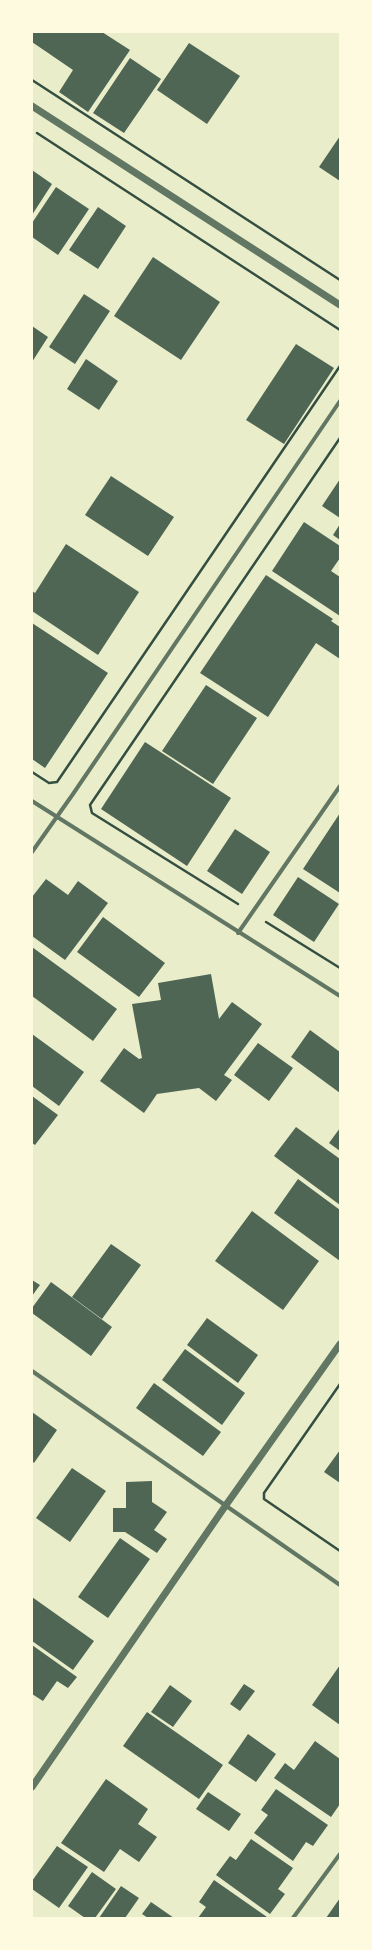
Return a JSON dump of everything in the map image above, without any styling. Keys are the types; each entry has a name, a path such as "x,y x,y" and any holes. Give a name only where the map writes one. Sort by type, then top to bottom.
{"street":[{"path":"32,106 340,305"},
{"path":"32,852 340,401"},
{"path":"238,933 340,786"},
{"path":"32,801 238,933 340,996"},
{"path":"32,1787 226,1505 340,1344"},
{"path":"32,1371 340,1585"},
{"path":"293,1918 340,1854"}],"path":[{"path":"32,80 340,280"},
{"path":"32,130 340,330"},
{"path":"32,772 49,783 57,782 340,366"},
{"path":"340,438 90,805 92,813 340,968"},
{"path":"340,1384 264,1493 264,1499 340,1551"}],"building":[{"path":"32,32 102,32 130,50 88,112 59,92 73,70 32,42"},
{"path":"189,43 240,76 207,124 157,90"},
{"path":"130,58 161,79 124,133 93,113"},
{"path":"340,136 340,181 319,167"},
{"path":"32,170 52,184 32,215"},
{"path":"56,187 89,209 58,255 32,237 32,223"},
{"path":"98,207 126,226 98,269 69,250"},
{"path":"153,257 220,302 181,360 114,316"},
{"path":"84,294 110,311 75,364 49,347"},
{"path":"32,326 48,337 32,362"},
{"path":"296,344 334,368 284,444 246,420"},
{"path":"86,359 118,381 99,410 67,389"},
{"path":"111,476 174,517 148,556 85,515"},
{"path":"340,479 340,518 322,506"},
{"path":"304,522 340,546 340,558 331,571 340,577 340,616 272,571"},
{"path":"340,524 340,540 333,535"},
{"path":"66,544 139,592 98,655 32,611 32,591 35,593"},
{"path":"266,575 333,619 331,621 340,627 340,659 316,643 268,717 200,673"},
{"path":"32,623 108,673 45,768 32,759"},
{"path":"206,685 257,718 213,784 162,751"},
{"path":"145,742 231,798 187,866 101,809"},
{"path":"340,813 340,893 303,869"},
{"path":"235,829 270,852 242,894 207,871"},
{"path":"298,877 339,904 314,942 273,915"},
{"path":"46,879 68,895 78,881 108,903 65,960 32,936 32,897"},
{"path":"103,917 165,963 139,997 77,952"},
{"path":"32,947 117,1009 93,1041 32,996"},
{"path":"211,974 219,1019 232,1002 262,1024 224,1075 232,1080 216,1101 199,1088 157,1094 144,1113 100,1081 124,1048 139,1059 142,1058 132,1004 161,1000 158,983"},
{"path":"310,1030 340,1052 340,1093 291,1057"},
{"path":"32,1034 84,1072 59,1106 32,1086"},
{"path":"258,1043 293,1068 269,1101 234,1075"},
{"path":"32,1096 58,1115 35,1145 32,1143"},
{"path":"296,1127 340,1159 340,1205 274,1156"},
{"path":"340,1128 340,1151 329,1143"},
{"path":"298,1179 340,1210 340,1261 274,1213"},
{"path":"252,1211 319,1261 283,1310 215,1261"},
{"path":"111,1244 141,1265 102,1319 72,1297"},
{"path":"32,1280 40,1285 32,1296"},
{"path":"51,1282 112,1327 91,1356 32,1313 32,1308"},
{"path":"207,1318 258,1355 238,1383 187,1345"},
{"path":"185,1349 245,1393 222,1425 162,1380"},
{"path":"154,1383 221,1432 203,1456 136,1408"},
{"path":"32,1412 57,1430 34,1463 32,1461"},
{"path":"340,1450 340,1483 324,1472"},
{"path":"72,1468 106,1491 70,1542 36,1518"},
{"path":"152,1481 152,1502 167,1512 154,1530 167,1539 157,1553 125,1532 113,1532 113,1508 126,1508 126,1482"},
{"path":"120,1538 150,1559 108,1618 78,1597"},
{"path":"32,1597 94,1641 73,1670 32,1641"},
{"path":"32,1645 77,1677 68,1688 57,1681 43,1701 32,1694"},
{"path":"340,1665 340,1725 312,1705"},
{"path":"244,1684 255,1691 240,1711 230,1704"},
{"path":"170,1685 192,1701 173,1727 151,1712"},
{"path":"147,1712 223,1765 199,1799 123,1746"},
{"path":"248,1734 276,1754 256,1782 228,1763"},
{"path":"315,1741 340,1759 340,1804 331,1817 274,1778 285,1763 294,1770"},
{"path":"106,1779 148,1809 138,1824 157,1837 139,1862 120,1849 104,1872 61,1843"},
{"path":"276,1789 328,1825 313,1846 306,1842 293,1861 254,1833 268,1815 261,1810"},
{"path":"208,1792 241,1814 229,1831 196,1809"},
{"path":"251,1839 293,1868 278,1889 285,1894 270,1914 216,1875 230,1856 236,1860"},
{"path":"57,1846 88,1867 59,1908 32,1889 32,1881"},
{"path":"92,1872 116,1889 95,1918 85,1918 68,1906"},
{"path":"214,1880 267,1917 198,1918 206,1907 199,1902"},
{"path":"121,1886 139,1898 125,1918 99,1918"},
{"path":"340,1898 340,1918 326,1918"},
{"path":"151,1902 174,1918 148,1918 142,1914"}]}
